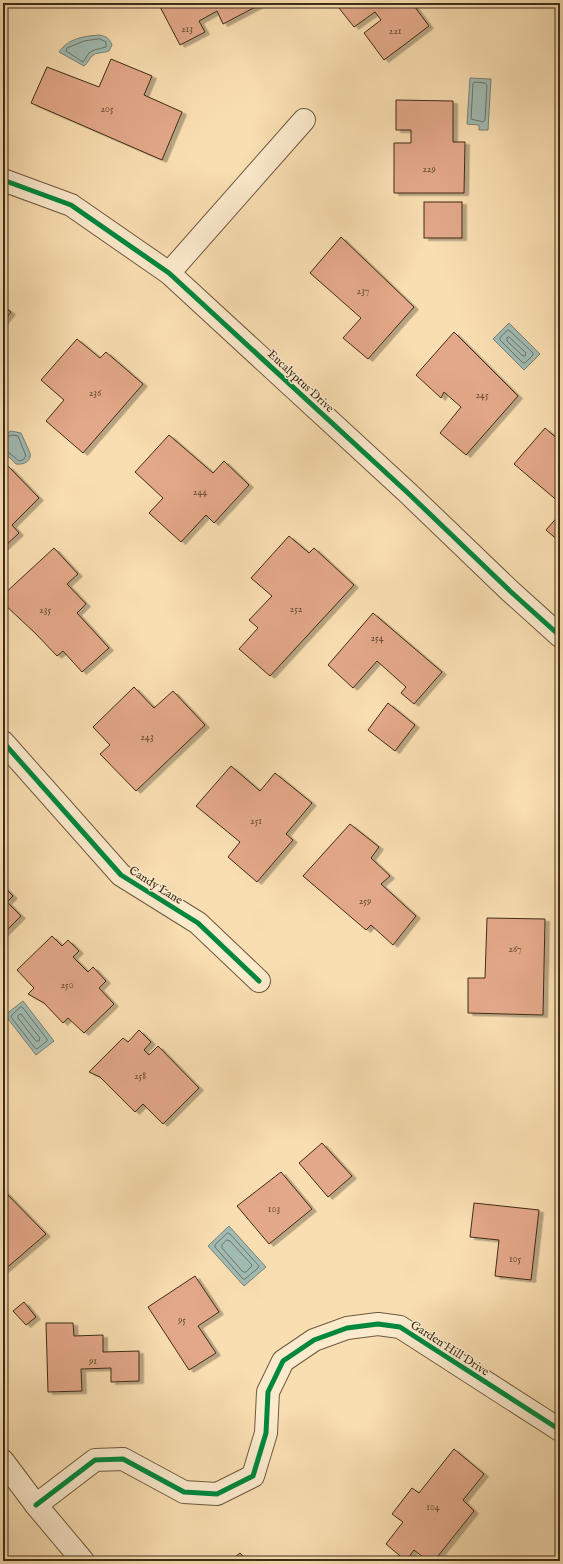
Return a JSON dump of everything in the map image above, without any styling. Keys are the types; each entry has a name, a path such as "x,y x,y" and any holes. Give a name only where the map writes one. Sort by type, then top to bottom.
{"street":[{"path":"169,272 304,120"},
{"name":"Eucalyptus Drive","path":"3,180 71,205 169,272 402,487 510,591 560,636"},
{"name":"Candy Lane","path":"3,742 121,875 198,923 260,981"},
{"name":"Garden Hill Drive","path":"36,1505 95,1460 123,1459 184,1492 217,1494 253,1476 266,1433 268,1392 283,1361 314,1340 347,1328 378,1324 400,1327 560,1430"},
{"path":"3,1460 36,1505 83,1561"}],"water":[{"path":"100,35 108,38 111,43 112,45 109,51 94,55 84,66 59,52 63,47 72,41 83,37"},
{"path":"470,78 491,79 488,130 479,130 479,125 467,124"},
{"path":"509,323 540,354 524,370 493,339"},
{"path":"11,431 21,433 30,453 30,458 27,462 16,464 3,454 3,435"},
{"path":"23,1001 54,1041 36,1055 5,1015"},
{"path":"229,1226 266,1267 244,1286 208,1246"}],"building":[{"path":"158,3 263,3 223,24 217,11 199,21 205,32 180,45"},
{"path":"335,3 396,3 398,6 402,3 412,3 429,26 384,60 364,33 381,20 375,12 354,27"},
{"path":"111,59 152,76 144,95 182,112 162,160 31,103 47,67 99,87"},
{"path":"396,100 453,101 453,142 465,142 464,193 394,193 394,143 411,143 411,130 396,130"},
{"path":"424,202 462,202 462,238 424,238"},
{"path":"341,237 414,307 368,359 343,338 361,318 310,273"},
{"path":"3,306 11,312 3,322"},
{"path":"454,332 518,396 466,455 440,433 461,407 444,392 441,398 416,375"},
{"path":"77,339 100,358 106,352 143,384 83,453 46,421 64,400 41,380"},
{"path":"545,428 560,441 560,503 514,464"},
{"path":"169,435 213,473 224,461 249,485 214,523 206,515 181,542 149,513 163,498 135,472"},
{"path":"8,466 39,498 12,525 19,533 3,548 3,471"},
{"path":"560,514 560,542 546,530"},
{"path":"289,536 309,553 314,548 354,585 270,676 239,649 258,628 249,620 272,596 251,578"},
{"path":"54,548 78,574 67,584 86,604 77,613 109,648 82,672 63,651 57,656 3,603 3,595"},
{"path":"373,613 442,672 414,704 401,693 406,687 377,661 353,688 328,665"},
{"path":"134,687 154,708 173,691 205,725 136,791 100,754 110,745 93,727"},
{"path":"388,703 415,725 395,751 368,730"},
{"path":"231,766 260,791 275,773 312,803 286,834 293,840 257,882 228,857 240,842 196,806"},
{"path":"350,824 379,847 371,858 390,876 381,884 416,916 393,945 371,925 366,930 303,876"},
{"path":"3,886 13,896 7,902 21,916 3,934"},
{"path":"487,918 545,919 543,1015 468,1013 468,978 485,978"},
{"path":"52,936 62,946 68,940 79,951 73,957 88,972 93,967 106,981 99,988 114,1004 84,1033 68,1018 63,1023 44,1003 28,994 34,988 17,970"},
{"path":"139,1030 151,1042 144,1050 149,1055 158,1046 199,1088 163,1124 143,1104 135,1112 100,1077 89,1072 123,1038 128,1042"},
{"path":"322,1143 352,1176 328,1197 299,1163"},
{"path":"281,1172 312,1209 269,1244 237,1206"},
{"path":"3,1190 46,1234 3,1271"},
{"path":"474,1203 539,1210 531,1280 495,1276 499,1240 470,1237"},
{"path":"195,1276 219,1312 198,1326 216,1353 189,1370 148,1307"},
{"path":"24,1302 36,1317 26,1325 13,1311"},
{"path":"46,1323 73,1323 74,1336 103,1335 103,1352 139,1351 139,1381 111,1382 111,1368 81,1369 82,1391 48,1392"},
{"path":"454,1449 484,1474 463,1500 474,1511 434,1561 428,1561 414,1550 406,1561 386,1544 403,1522 392,1514 412,1488 419,1493"},
{"path":"240,1553 247,1561 230,1561"}],"cycle path":[{"path":"3,180 71,205 169,273 408,493 510,591 560,636"},
{"path":"3,742 121,875 198,923 259,981"},
{"path":"36,1505 95,1460 123,1459 184,1492 217,1494 253,1476 266,1433 268,1392 283,1361 314,1340 347,1328 378,1324 400,1327 560,1430"}]}
